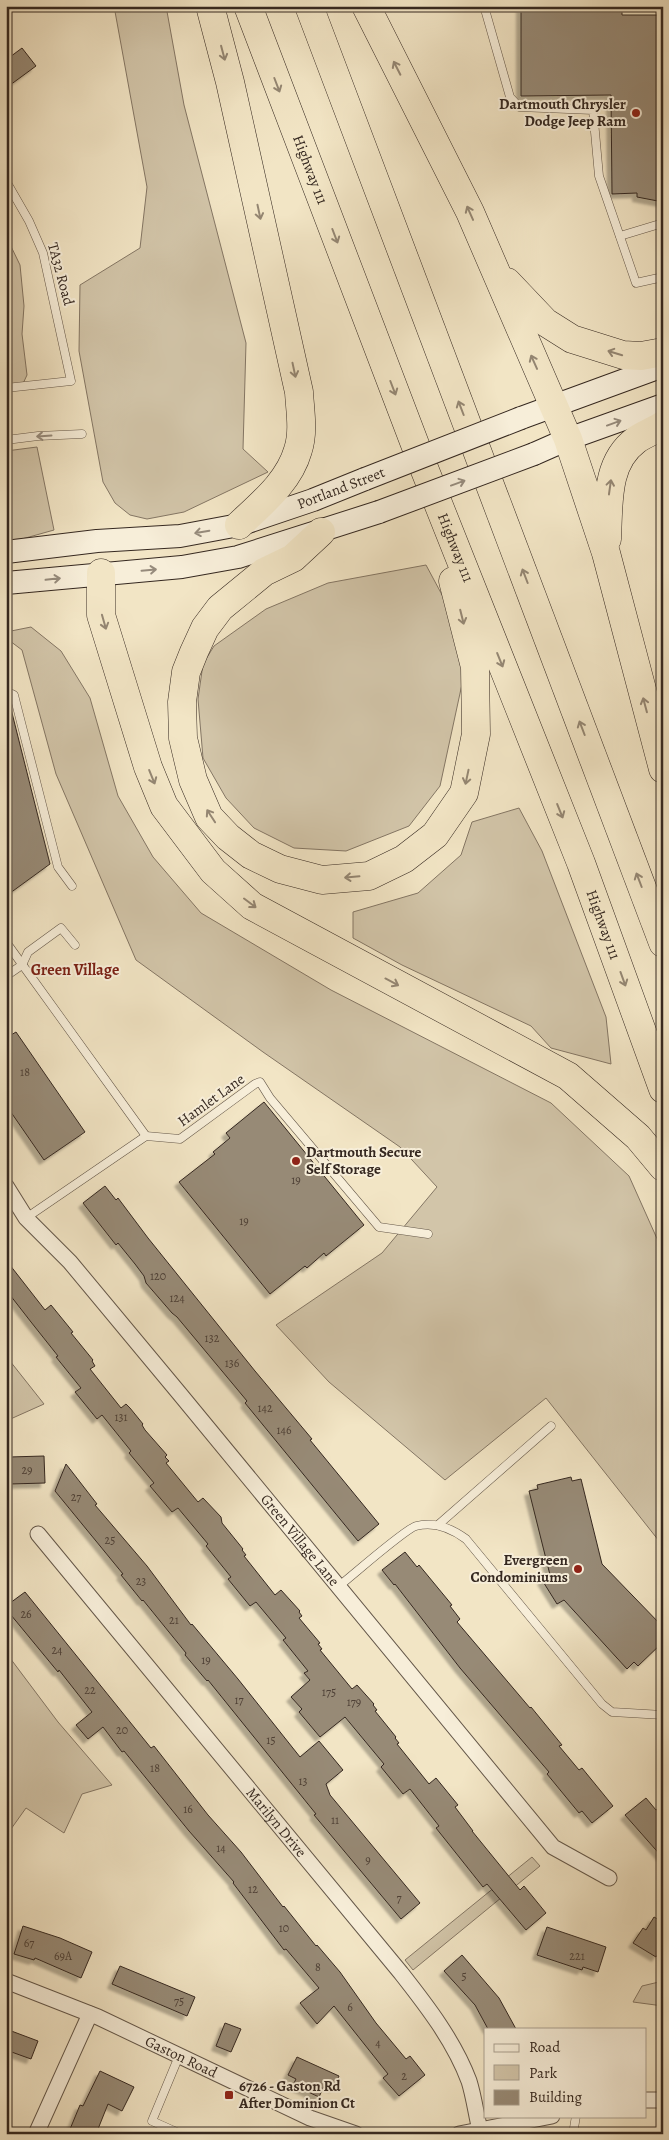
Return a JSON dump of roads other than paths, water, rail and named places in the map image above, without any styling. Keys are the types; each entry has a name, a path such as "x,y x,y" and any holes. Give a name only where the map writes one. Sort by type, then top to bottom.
{"highway":[{"path":"210,6 230,82 298,392 301,424 299,449 291,466 275,491 239,525"},
{"name":"Highway 111","path":"248,6 424,468 580,863 663,1089"},
{"path":"309,6 663,942"},
{"path":"366,6 470,212 568,439 606,553 663,769"},
{"path":"493,267 545,322 572,339 623,355 641,356 663,352"},
{"path":"606,553 610,484 618,457 636,440 663,425"},
{"path":"321,532 293,558 264,572 220,608 205,628 194,652 186,672 182,702 183,738 194,780 209,817 228,837 251,855 280,869 322,880 369,876 404,859 435,835 464,793 476,734 475,667 424,468"},
{"path":"101,574 101,615 148,767 164,806 213,871 252,906 568,1076 638,1136 663,1167"}],"main road":[{"name":"Portland Street","path":"6,552 97,541 180,536 239,525 313,500 521,418 663,366"},
{"path":"6,583 182,567 238,557 379,512 534,454 568,439 663,405"},
{"path":"97,541 101,574"}],"street":[{"name":"Green Village Lane","path":"6,1186 26,1218 70,1262 340,1586 553,1847 609,1878"},
{"name":"Marilyn Drive","path":"38,1534 427,2006 452,2046 469,2082 480,2130"},
{"name":"Gaston Road","path":"6,1982 90,2014 310,2118 356,2134"},
{"path":"36,2134 90,2014"},
{"path":"646,2100 663,2100"},
{"path":"459,2134 542,2118"}],"lane":[{"path":"484,6 510,97 519,107 593,110 599,176 636,284 663,277"},
{"name":"TA32 Road","path":"6,181 30,221 43,253 71,382 6,388"},
{"path":"620,236 663,223"},
{"path":"6,440 82,434"},
{"path":"6,691 14,695 58,868 72,886"},
{"path":"6,976 22,965 28,952 61,928 75,945"},
{"path":"6,942 146,1136 26,1218"},
{"name":"Hamlet Lane","path":"146,1136 180,1139 260,1082 270,1098 379,1227 428,1234"},
{"path":"438,1525 551,1426"},
{"path":"340,1586 414,1526 438,1525 454,1530 466,1540 602,1704 612,1712 663,1715"},
{"path":"179,2056 152,2121 181,2134"},
{"path":"573,2134 576,2118"}],"place":[{"name":"Dartmouth Chrysler Dodge Jeep Ram","path":"636,113"},
{"name":"Dartmouth Secure Self Storage","path":"296,1161"},
{"name":"Evergreen Condominiums","path":"578,1569"},
{"name":"6726 - Gaston Rd After Dominion Ct","path":"229,2095"}],"district":[{"name":"Green Village","path":"75,969"}]}
